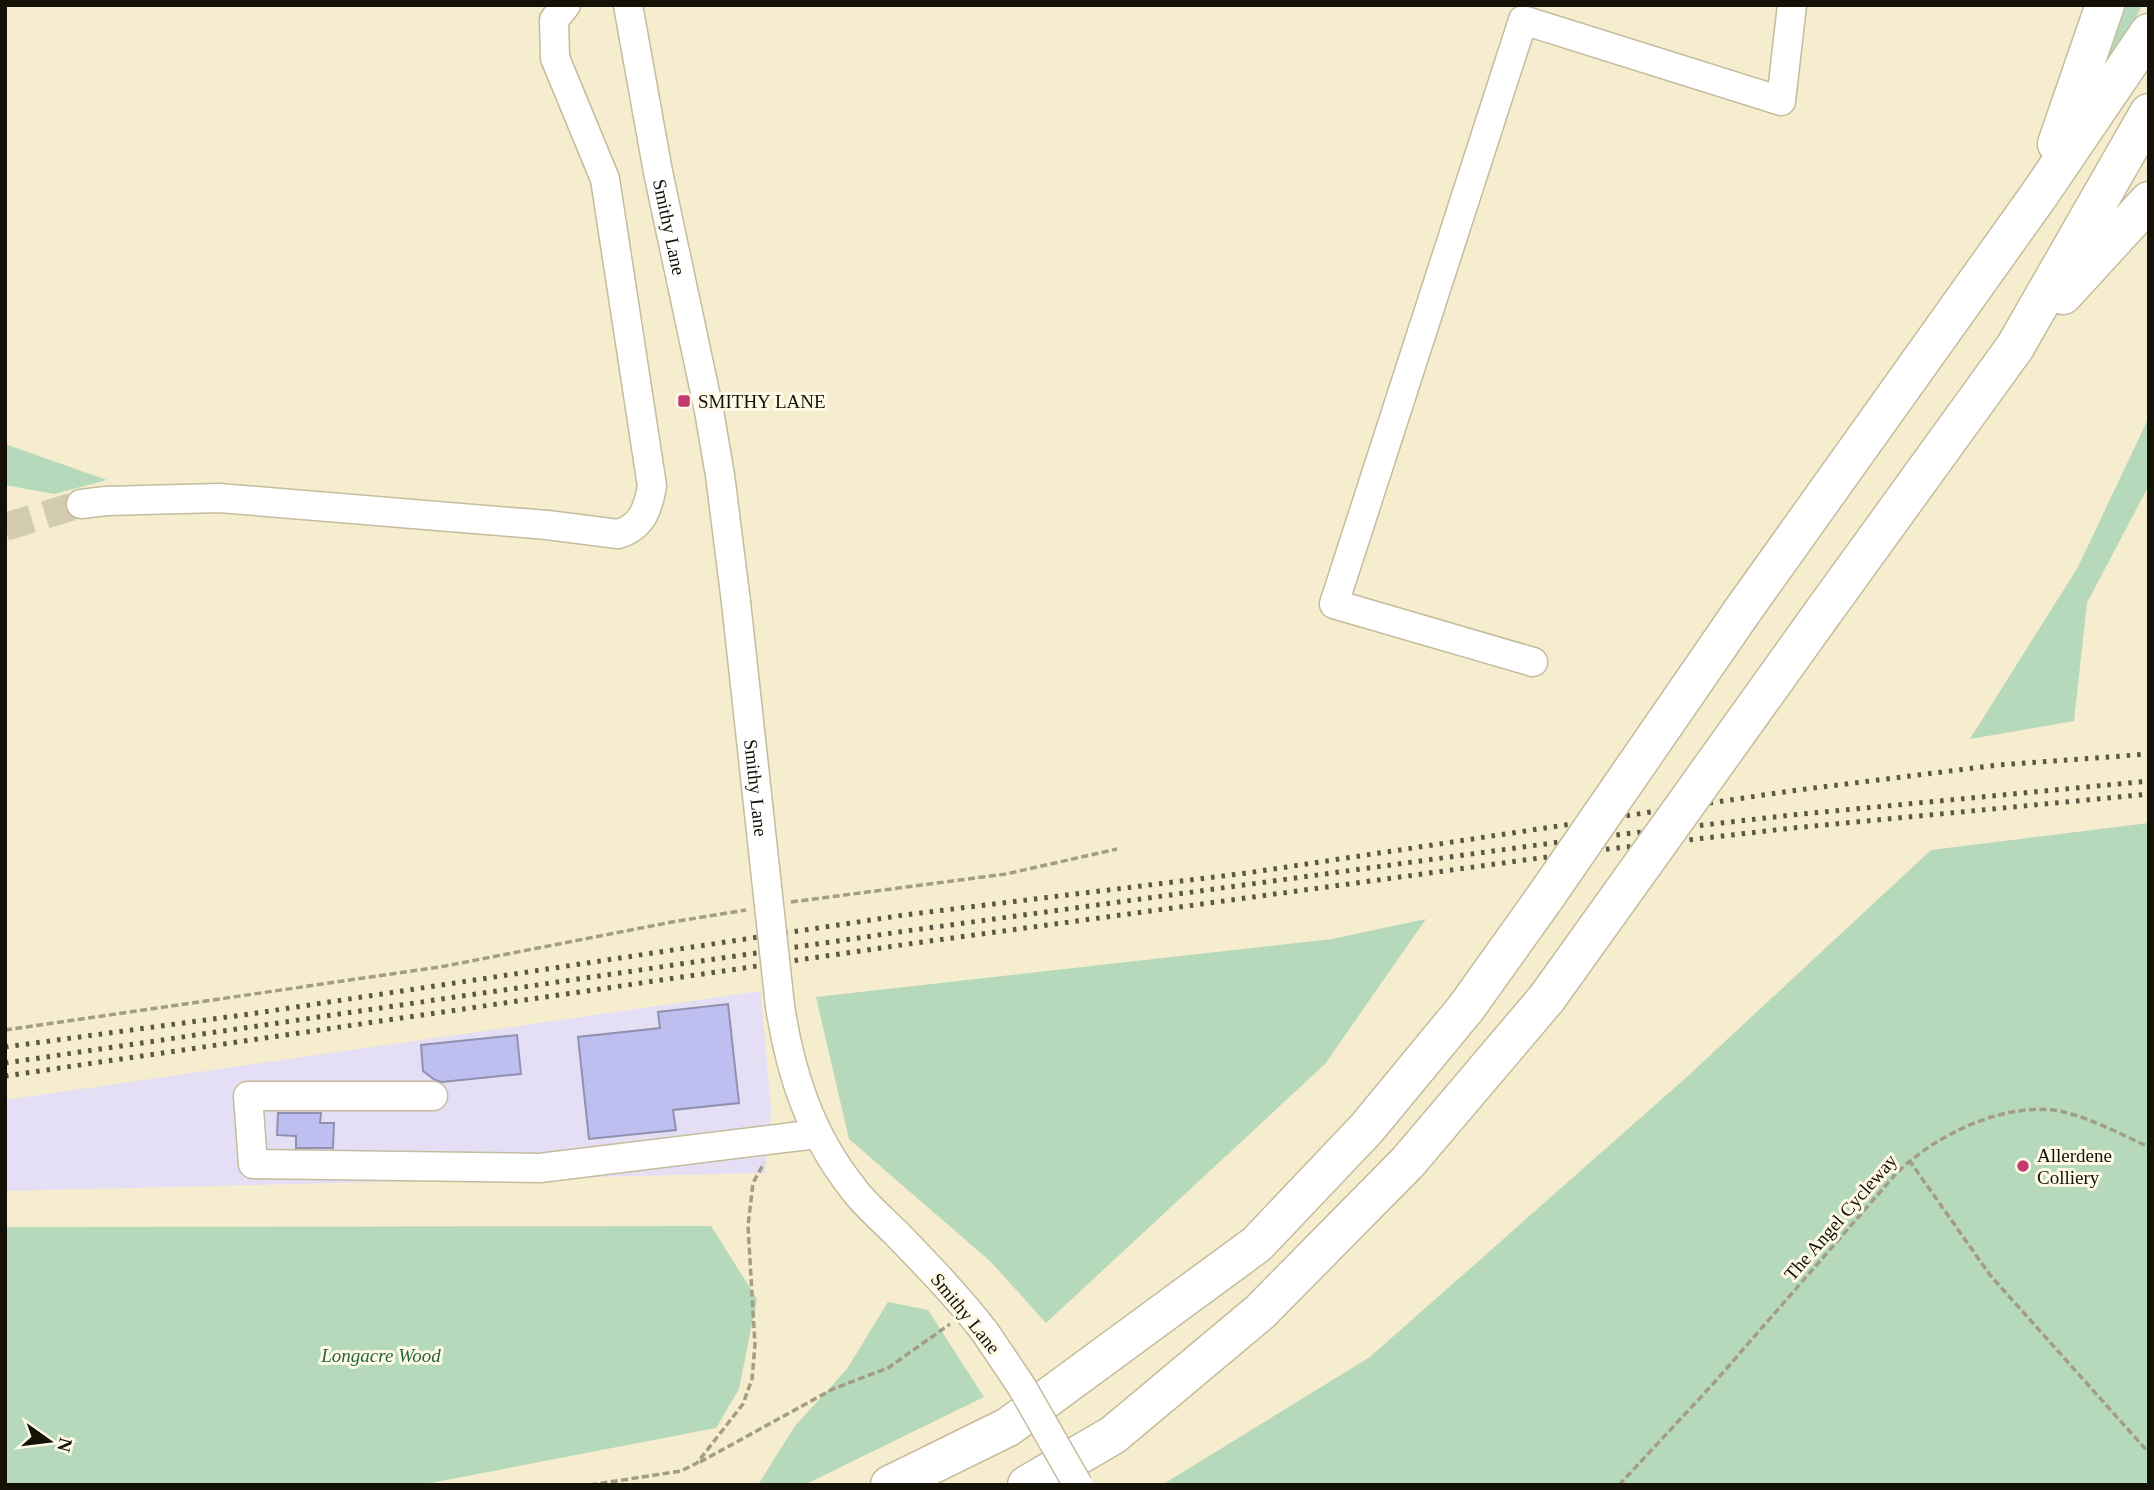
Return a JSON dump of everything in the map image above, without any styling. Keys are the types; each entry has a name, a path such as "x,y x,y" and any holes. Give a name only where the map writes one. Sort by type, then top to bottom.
{"highway":[{"path":"2039,195 2105,5"},
{"path":"890,1485 1008,1427 1257,1244 1367,1128 1465,1008 1546,897 1743,610 2039,195 2149,33"},
{"path":"1027,1485 1114,1435 1260,1312 1408,1162 1547,998 2015,347 2149,113"},
{"path":"2015,347 2149,201"}],"street":[{"path":"81,504 219,498 618,534 628,531 643,519 649,505 652,486 605,179 555,58 554,20 566,5"},
{"name":"Smithy Lane","path":"628,5 720,475 780,1006 792,1070 817,1134 838,1170 854,1190 942,1280 977,1322 1021,1387 1078,1485"},
{"path":"1533,662 1334,604 1523,20 1781,101 1792,5"},
{"path":"433,1096 248,1096 253,1164 540,1168 817,1134"}],"path":[{"path":"780,904 1006,874 1117,849"},
{"path":"5,1030 440,967 753,909"},
{"name":"The Angel Cycleway","path":"1619,1485 1713,1384 1909,1160 1944,1137 1985,1120 2033,1109 2066,1112 2149,1147"},
{"path":"697,1463 743,1404 752,1379 755,1345 748,1226 754,1182 776,1139"},
{"path":"1909,1160 1990,1275 2149,1453"},
{"path":"590,1485 681,1471 833,1389 888,1368 977,1322"}],"shaded area":[{"path":"761,991 771,1112 765,1173 5,1191 5,1100"}],"green space":[{"path":"2124,5 2142,5 2089,113"},
{"path":"2149,417 2149,485 2087,603 2074,721 1970,739 2078,567"},
{"path":"5,444 107,480 54,494 5,485"},
{"path":"2149,823 2149,1485 1162,1485 1370,1357 1689,1075 1931,850"},
{"path":"1426,919 1325,1064 1046,1323 991,1262 849,1139 816,997 1332,939"},
{"name":"Longacre Wood","path":"711,1226 757,1299 739,1389 716,1428 420,1485 5,1485 5,1227"},
{"path":"888,1302 928,1310 984,1397 804,1485 758,1485 795,1426 847,1369"}],"building":[{"path":"728,1004 739,1103 673,1110 676,1130 589,1139 578,1037 660,1028 658,1012"},
{"path":"517,1035 521,1074 442,1082 423,1071 421,1045"},
{"path":"278,1113 321,1113 320,1123 334,1123 333,1148 296,1148 296,1136 277,1135"}],"tunnel":[{"path":"5,527 81,504"}],"railway":[{"path":"5,1047 250,1014 904,915 1247,873 1790,791 1998,765 2149,754"},
{"path":"5,1063 906,931 1589,838 1792,815 2149,781"},
{"path":"5,1076 908,944 1591,851 1793,828 2149,794"}],"place":[{"name":"SMITHY LANE","path":"684,401"},
{"name":"Allerdene Colliery","path":"2023,1166"}]}
